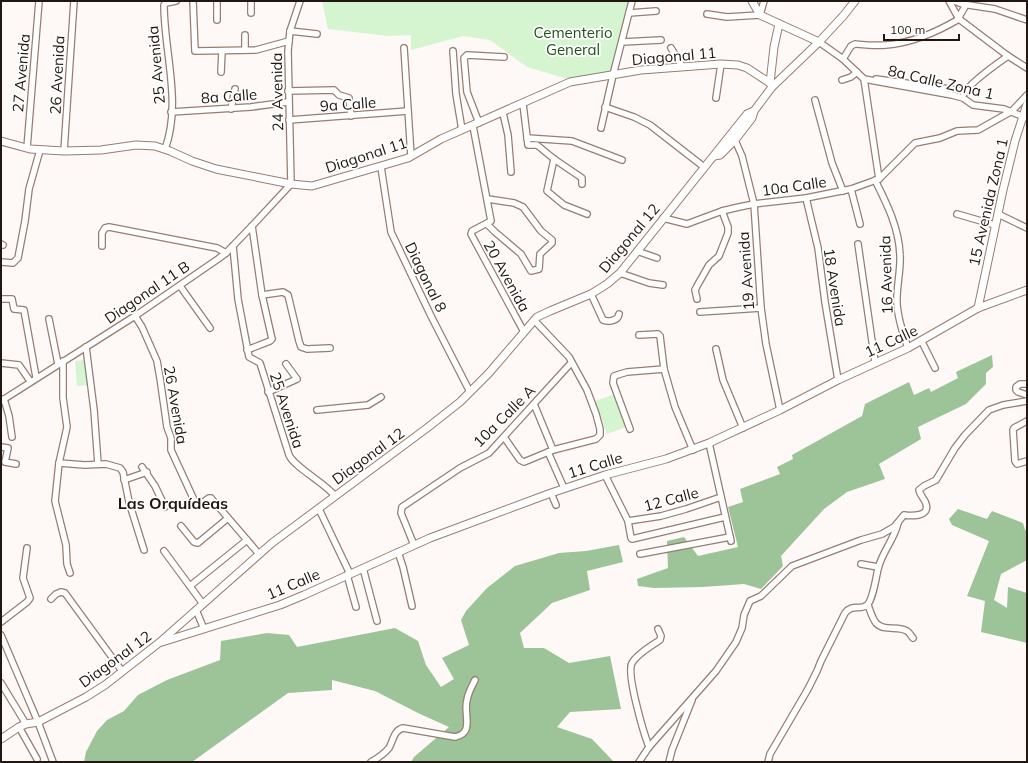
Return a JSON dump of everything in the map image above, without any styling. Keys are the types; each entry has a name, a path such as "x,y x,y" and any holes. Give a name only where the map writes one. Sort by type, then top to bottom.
{"street":[{"name":"27 Avenida","path":"27,148 39,1"},
{"name":"26 Avenida","path":"64,151 74,1"},
{"name":"25 Avenida","path":"165,149 168,141 171,112 171,84 164,25 165,4 176,1"},
{"path":"194,1 196,51 260,49 289,41"},
{"path":"217,1 217,20"},
{"path":"251,1 251,13"},
{"name":"24 Avenida","path":"291,184 288,102 289,41 290,31 300,1"},
{"path":"601,128 632,1"},
{"path":"752,1 760,15"},
{"path":"760,15 764,1"},
{"name":"Diagonal 12","path":"714,156 720,155 735,140 752,118 754,111 771,85 819,42 855,1"},
{"path":"949,1 959,19 1008,56 1027,68"},
{"path":"954,1 966,5 995,9 1027,20"},
{"path":"843,59 851,46 855,44 887,45 905,42 938,31 959,19 966,5"},
{"path":"629,13 656,11"},
{"path":"707,14 728,17 760,15 819,42 843,59 864,79"},
{"path":"771,85 774,47 779,24"},
{"path":"290,31 317,34"},
{"path":"244,35 245,50"},
{"path":"622,42 661,40"},
{"path":"404,48 411,156"},
{"path":"671,48 682,66"},
{"path":"221,72 222,51"},
{"path":"453,51 456,94 462,130"},
{"path":"488,199 523,207 541,231 552,240 552,243 540,254 540,269 531,271 522,255 493,231 487,224 491,221 488,199 476,124 467,92 464,58 467,55 504,57"},
{"path":"963,98 964,91 1008,56"},
{"name":"Diagonal 11","path":"1,141 27,148 64,151 101,150 136,145 155,146 209,167 305,186 316,185 380,167 411,156 441,139 503,113 567,83 641,70 721,64 738,65 747,68 771,85"},
{"path":"716,98 721,64"},
{"path":"842,80 851,77 857,72"},
{"name":"8a Calle Zona 1","path":"864,79 881,78 964,91"},
{"name":"8a Calle Zona 1","path":"864,79 963,98 973,105 1012,111"},
{"name":"16 Avenida","path":"864,79 877,179 895,224 899,244 898,315 908,348"},
{"path":"231,109 234,89"},
{"path":"288,91 334,90 339,95 349,98 351,116"},
{"path":"1025,117 1012,111 1027,95"},
{"path":"815,100 832,163 843,191"},
{"name":"8a Calle","path":"171,112 231,109 288,102"},
{"path":"523,104 528,145 537,145 554,159 582,178 582,184"},
{"name":"15 Avenida Zona 1","path":"978,308 995,225 1015,141 1025,117 1027,104"},
{"path":"605,107 634,117 650,125 704,167"},
{"name":"9a Calle","path":"289,120 408,111"},
{"name":"Diagonal 12","path":"1,739 22,725 38,722 96,692 160,642 259,554 460,402 497,364 534,320 544,313 591,294 607,284 620,273 747,114 754,111"},
{"name":"10a Calle","path":"663,218 682,224 687,224 722,211 754,204 806,198 851,189 877,179 915,143 940,138 957,131 978,130 1012,111"},
{"path":"503,113 508,135 511,172"},
{"name":"19 Avenida","path":"731,134 735,140 746,169 754,204 761,308 766,344 780,410"},
{"path":"527,138 572,141 622,160"},
{"path":"1,262 13,263 18,258 29,189 40,150"},
{"path":"554,159 547,191 564,205 587,214"},
{"name":"Diagonal 8","path":"380,167 391,232 431,316 470,392"},
{"name":"Diagonal 11 B","path":"2,400 36,377 135,316 226,253 291,184"},
{"path":"851,189 860,224"},
{"name":"18 Avenida","path":"806,198 818,248 838,380"},
{"path":"697,299 695,290 712,261 719,256 728,233 728,227 722,211"},
{"path":"957,214 995,225"},
{"path":"998,214 1027,228"},
{"name":"20 Avenida","path":"487,224 471,232 470,234 524,332"},
{"path":"233,246 238,299 247,350 272,340 262,295 252,226"},
{"path":"102,246 103,230 105,228 109,228 217,248 226,253"},
{"path":"858,244 875,362"},
{"path":"637,251 657,258"},
{"path":"620,273 649,283 663,285"},
{"path":"180,286 210,328"},
{"name":"11 Calle","path":"160,642 280,605 456,527 551,492 693,450 743,428 875,362 922,342 978,308 1027,290"},
{"path":"262,295 282,292 288,295 298,341 302,347 307,349 330,348"},
{"path":"591,294 603,320 614,320 619,314"},
{"path":"1,299 12,299 14,309 24,310 36,377"},
{"path":"700,312 761,308"},
{"name":"26 Avenida","path":"135,316 142,327 157,361 167,427 171,438 170,447 195,502 199,503 211,498 259,554"},
{"path":"49,319 60,363 67,426 59,463 55,500 66,545 67,564 70,574"},
{"path":"504,437 523,462 551,451 596,439 600,435 596,414 587,390 567,354 534,320"},
{"path":"639,335 658,334 660,336 664,369 675,407 693,450"},
{"path":"922,342 935,368"},
{"path":"86,347 94,410 98,464"},
{"path":"716,349 723,380 743,428"},
{"name":"25 Avenida","path":"247,350 251,359 260,363 290,458 294,463 327,487 335,496"},
{"path":"1,363 21,366 30,381"},
{"name":"10a Calle A","path":"414,545 400,513 404,505 460,468 487,455 571,363"},
{"path":"268,392 297,379 286,364"},
{"path":"630,429 613,383 614,376 627,372 664,369"},
{"path":"1027,384 1020,384 1016,387 1018,392 1027,394"},
{"path":"317,410 368,405 381,397"},
{"path":"2,400 9,416 12,436"},
{"path":"639,762 649,747 716,671 736,642 750,601 761,596 792,566 861,540 882,534 894,527 904,515 916,516 923,513 927,508 919,490 936,480 958,444 989,410 1003,405 1027,401"},
{"path":"534,404 564,488"},
{"path":"1027,421 1014,428 1012,433 1015,461 1018,464 1027,461"},
{"path":"640,554 696,543 731,539 709,443"},
{"path":"1,447 8,447 6,462 16,464"},
{"path":"59,463 112,465 120,468 123,472 133,516 144,550"},
{"path":"142,467 147,472 165,507"},
{"path":"124,480 147,472"},
{"path":"605,475 628,521 631,538 638,539 725,517"},
{"path":"551,492 556,505"},
{"name":"12 Calle","path":"628,521 661,516 721,497"},
{"path":"319,509 349,575 356,607"},
{"path":"181,526 194,542 198,543 228,518"},
{"path":"768,762 770,754 811,684 821,661 848,609 868,605 871,599 878,567 896,531 898,521"},
{"path":"190,586 247,540"},
{"path":"1,622 30,598 23,578 27,548"},
{"path":"164,551 203,604"},
{"path":"398,552 412,606"},
{"path":"861,564 878,567"},
{"path":"363,568 377,621"},
{"path":"51,599 56,594 61,592 65,593 122,671"},
{"path":"868,605 878,625 886,628 905,630 913,638"},
{"path":"196,610 204,629"},
{"path":"649,747 639,716 630,666 632,662 660,640 661,636 658,629"},
{"path":"1,635 38,722 52,762"},
{"path":"371,762 381,757 388,749 399,729 403,728 455,737 463,734 467,729 467,700 475,680"},
{"path":"1,684 37,759"},
{"path":"669,762 672,750 683,726 693,696"}],"green space":[{"name":"Cementerio General","path":"322,1 631,1 613,72 571,80 527,67 490,40 463,36 411,50 411,35 388,36 328,29"},
{"path":"992,355 993,367 986,373 986,384 966,404 918,427 921,439 879,464 885,479 847,492 824,509 781,556 783,566 761,589 744,584 654,588 638,586 637,579 668,568 667,541 684,537 698,556 738,547 728,507 743,502 740,489 780,474 777,467 793,459 792,455 862,416 865,404 909,382 914,395 929,388 931,392 958,378 956,372"},
{"path":"86,360 88,385 77,386 75,361"},
{"path":"615,394 626,427 607,434 595,401"},
{"path":"958,509 987,519 992,511 1023,523 1025,530 1027,531 1027,560 1001,574 994,600 1007,608 1008,587 1027,593 1027,643 981,632 985,601 967,596 989,541 952,525 949,519"},
{"path":"619,545 623,562 587,571 590,590 552,603 520,633 524,648 544,648 569,663 610,656 621,709 570,712 557,727 592,739 614,762 411,762 414,757 449,727 375,691 332,680 332,690 288,693 192,762 84,762 86,752 97,731 107,720 124,711 138,695 167,680 220,660 221,641 267,633 289,635 297,647 395,628 418,641 426,665 441,687 454,679 442,658 469,645 461,620 466,611 487,588 515,566 559,553 586,551"}],"district":[{"name":"Las Orquídeas","path":"173,503"}]}
